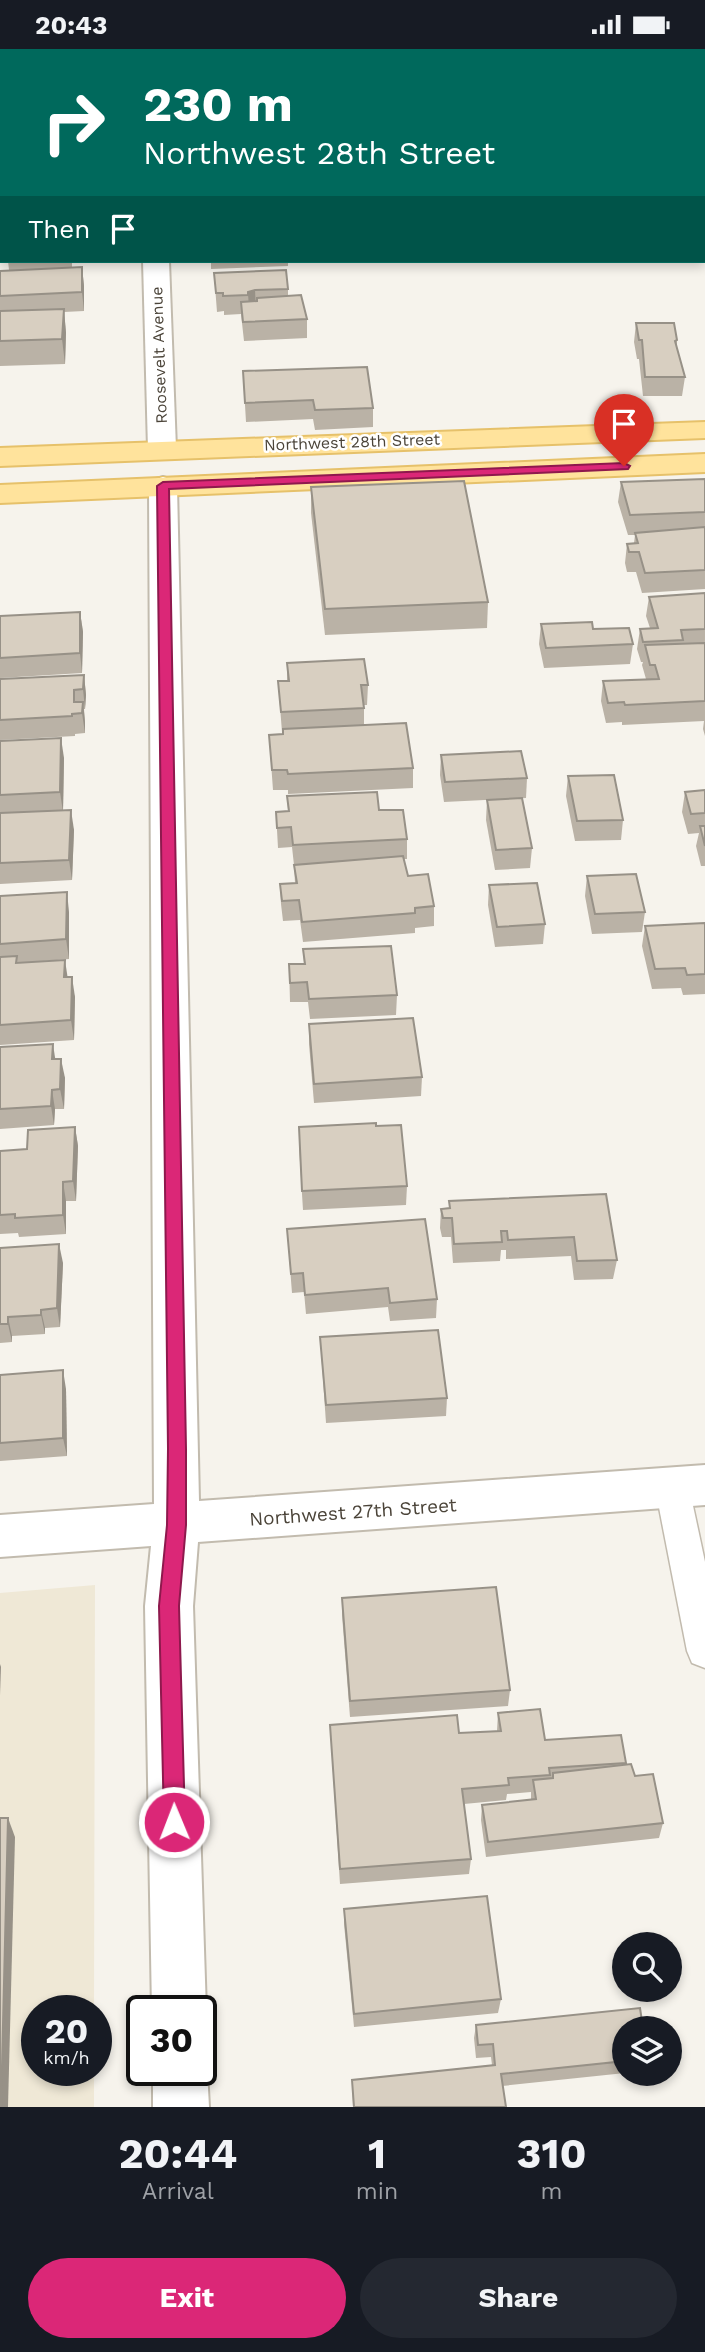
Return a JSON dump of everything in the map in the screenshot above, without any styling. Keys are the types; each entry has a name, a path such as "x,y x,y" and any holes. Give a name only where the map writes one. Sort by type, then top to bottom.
{"main road":[{"name":"Northwest 28th Street","path":"0,494 162,468 705,430"},
{"name":"Northwest 28th Street","path":"0,457 162,468 705,463"}],"street":[{"name":"Roosevelt Avenue","path":"156,263 162,468 176,1525 169,1606 179,1995"},
{"name":"Northwest 27th Street","path":"0,1536 689,1486"},
{"path":"180,2086 181,2107"}],"lane":[{"path":"689,1486 705,1651"}],"shaded area":[{"path":"95,1585 94,1995 21,1995 21,2086 94,2086 94,2107 0,2107 0,1593"}],"building":[{"path":"82,267 82,292 0,296 0,271"},
{"path":"286,270 288,289 255,290 248,292 248,295 223,296 223,293 216,293 214,273"},
{"path":"301,295 307,319 243,322 241,302 257,301 257,298"},
{"path":"64,309 62,339 0,341 0,311"},
{"path":"636,323 674,323 675,341 685,377 645,377 642,340 639,340"},
{"path":"367,367 373,408 315,410 313,400 245,403 243,371"},
{"path":"705,479 705,512 630,515 621,482"},
{"path":"464,481 488,602 325,609 311,487"},
{"path":"705,527 705,570 645,573 639,552 629,552 627,544 638,543 635,533"},
{"path":"705,593 705,629 681,630 683,640 643,642 640,629 658,628 649,597"},
{"path":"80,612 80,653 0,658 0,616"},
{"path":"592,622 593,629 629,628 633,644 546,648 541,624"},
{"path":"705,643 705,701 625,705 624,702 608,703 603,681 659,679 655,665 650,665 645,645"},
{"path":"364,659 368,685 361,685 364,708 281,712 278,681 289,681 287,663"},
{"path":"84,675 83,689 74,690 74,702 83,702 82,713 72,716 0,720 0,679"},
{"path":"406,723 413,768 288,774 287,770 272,770 269,735 283,734 283,729"},
{"path":"61,738 60,792 0,795 0,741"},
{"path":"521,751 527,778 445,782 441,755"},
{"path":"614,775 623,820 577,821 568,776"},
{"path":"705,790 705,813 691,814 685,792"},
{"path":"377,792 379,810 403,810 407,839 293,845 291,827 277,828 276,812 289,811 287,796"},
{"path":"522,798 532,848 496,850 487,800"},
{"path":"71,810 69,860 0,863 0,813"},
{"path":"700,826 705,826 705,846"},
{"path":"403,856 408,876 428,874 434,906 415,908 415,913 302,922 299,900 282,901 280,884 297,883 294,865"},
{"path":"636,874 645,912 595,914 587,876"},
{"path":"537,883 545,924 497,927 489,885"},
{"path":"67,892 66,939 0,944 0,896"},
{"path":"705,923 705,974 687,975 685,968 655,969 645,926"},
{"path":"391,946 397,995 309,999 307,982 290,983 289,964 305,964 303,949"},
{"path":"17,956 16,963 65,960 64,977 72,977 71,1020 0,1025 0,957"},
{"path":"413,1018 422,1077 314,1084 309,1024"},
{"path":"53,1044 52,1059 61,1059 60,1089 52,1090 51,1106 0,1109 0,1047"},
{"path":"376,1123 376,1126 401,1125 407,1186 302,1191 299,1127"},
{"path":"75,1127 73,1181 63,1182 63,1215 15,1218 15,1214 0,1215 0,1151 27,1149 28,1130"},
{"path":"606,1194 617,1260 577,1261 574,1237 508,1240 507,1231 501,1231 502,1242 454,1244 452,1218 443,1218 441,1209 450,1208 449,1201"},
{"path":"425,1219 437,1299 390,1303 388,1288 305,1295 303,1273 291,1274 287,1229"},
{"path":"59,1244 57,1308 41,1310 41,1315 8,1317 8,1324 0,1324 0,1248"},
{"path":"438,1330 447,1398 326,1405 320,1337"},
{"path":"63,1370 63,1438 0,1443 0,1375"},
{"path":"496,1587 510,1690 350,1701 342,1598"},
{"path":"540,1709 545,1740 621,1735 626,1763 549,1768 550,1775 508,1778 509,1785 462,1789 471,1859 340,1869 330,1725 457,1715 459,1733 501,1731 498,1713"},
{"path":"631,1764 635,1776 653,1774 663,1823 488,1842 482,1805 536,1799 533,1780 553,1778 553,1773"},
{"path":"0,1818 8,1818 1,2107 0,2107"},
{"path":"487,1896 501,1999 354,2014 344,1909"},
{"path":"640,2008 641,2016 612,2016 612,2062 501,2074 506,2107 354,2107 352,2080 495,2065 493,2044 478,2045 476,2025"}],"route":[{"path":"174,1822 169,1606 176,1525 177,1449 163,486 624,466"}]}
